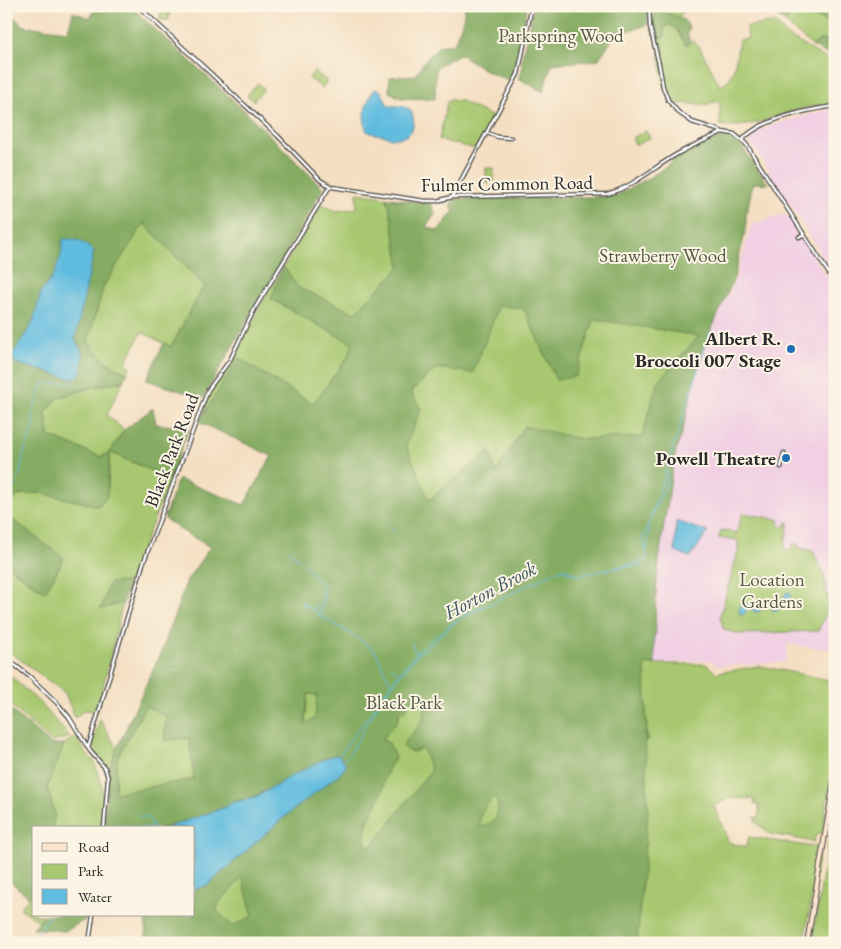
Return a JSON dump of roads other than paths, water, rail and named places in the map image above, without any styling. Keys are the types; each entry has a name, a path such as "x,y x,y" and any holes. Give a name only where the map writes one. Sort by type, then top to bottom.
{"street":[{"path":"138,6 278,136 320,180 330,186"},
{"path":"452,197 518,74 532,6"},
{"path":"649,6 650,27 660,64 662,86 668,100 678,112 692,122 734,134 742,140 757,159 835,283"},
{"path":"742,140 755,128 803,111 835,106"},
{"name":"Fulmer Common Road","path":"330,186 425,201 437,201 452,197 607,194 635,182 679,153 722,132"},
{"path":"487,133 498,137 511,138"},
{"name":"Black Park Road","path":"88,748 143,564 208,390 230,360 255,308 330,186"},
{"path":"799,238 804,234"},
{"path":"782,467 784,453"},
{"path":"6,658 57,703 69,717 92,755 105,768 108,774 104,826"},
{"path":"807,943 835,775"},
{"path":"89,943 94,916"}],"water":[{"path":"377,89 381,91 389,106 401,106 410,109 413,124 407,135 393,138 367,131 364,121 365,110 371,95"},
{"path":"63,239 80,241 94,251 75,340 83,353 81,374 72,379 15,363 12,356 33,322 41,292 54,275 61,255"},
{"path":"676,521 708,532 690,557 675,552"},
{"path":"787,592 790,593 791,597 777,611 772,610 768,603 760,611 756,612 748,608 744,614 740,615 739,613 740,606 749,603 755,605 759,600 774,601 779,605 784,603"},
{"path":"335,755 339,756 346,764 343,771 282,819 208,885 195,890 195,826 171,826 226,807 232,803 255,797 324,759"}],"waterway":[{"name":"Horton Brook","path":"338,757 397,676 418,651 455,621 561,569 578,576 647,560 646,552 651,517 710,332"},
{"path":"6,488 15,486 19,478 24,452 33,430 34,407 44,383 75,383 72,379"},
{"name":"Horton Brook","path":"651,517 666,487 668,472"},
{"path":"646,550 642,539 650,521"},
{"path":"389,526 394,531"},
{"path":"288,549 324,586 315,610"},
{"name":"Horton Brook","path":"605,570 643,565 644,563"},
{"name":"Horton Brook","path":"561,569 565,568 577,575"},
{"path":"320,616 325,590"},
{"path":"301,601 304,603 302,604 355,636 376,652 390,682"},
{"name":"Horton Brook","path":"464,616 485,605"},
{"name":"Horton Brook","path":"343,760 349,755 381,700 397,679 417,655 457,621"},
{"path":"411,642 416,653"},
{"path":"391,666 398,672"},
{"path":"138,817 148,817 153,826"},
{"name":"Horton Brook","path":"33,943 32,940 49,916"}],"place":[{"name":"Albert R. Broccoli 007 Stage","path":"791,349"},
{"name":"Powell Theatre","path":"786,458"}],"park label":[{"name":"Parkspring Wood","path":"561,35"},
{"name":"Strawberry Wood","path":"663,255"},
{"name":"Location Gardens","path":"772,590"},
{"name":"Black Park","path":"404,702"}]}
